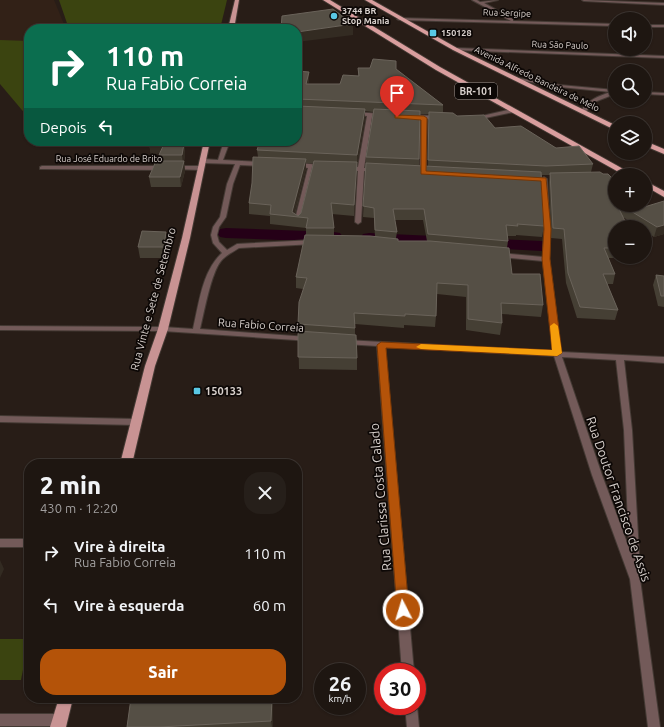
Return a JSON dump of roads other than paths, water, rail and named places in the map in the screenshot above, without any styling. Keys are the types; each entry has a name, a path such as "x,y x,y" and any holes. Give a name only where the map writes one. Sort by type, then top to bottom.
{"highway":[{"name":"BR-101","path":"326,0 440,71 617,168"},
{"name":"Avenida Alfredo Bandeira de Melo","path":"368,0 455,49 608,124"},
{"path":"652,146 664,152"},
{"path":"652,187 664,194"}],"main road":[{"path":"232,24 237,0"},
{"name":"Rua Vinte e Sete de Setembro","path":"127,459 150,366 163,330 186,238 206,146"},
{"path":"59,724 65,703"}],"street":[{"path":"474,0 514,21"},
{"path":"480,3 496,0"},
{"path":"584,0 633,1 664,4"},
{"name":"Rua Sergipe","path":"399,18 608,25"},
{"path":"652,26 664,26"},
{"name":"Rua São Paulo","path":"455,49 664,57"},
{"path":"513,78 560,86 608,91"},
{"path":"652,93 664,94"},
{"path":"583,112 592,101 608,95"},
{"path":"472,118 512,111"},
{"path":"351,114 385,116"},
{"path":"358,222 361,169 370,115"},
{"path":"401,117 446,118"},
{"path":"423,173 424,118"},
{"path":"220,162 225,146"},
{"name":"Rua José Eduardo de Brito","path":"42,168 202,165 220,162 268,164"},
{"path":"226,253 216,243 214,235 216,227 223,217 230,184 238,163"},
{"path":"291,165 332,167"},
{"path":"297,223 311,166"},
{"path":"339,168 384,171"},
{"path":"415,172 430,173"},
{"path":"536,179 551,179"},
{"name":"Rua Doutor Francisco de Assis","path":"544,179 547,229 546,259 557,353 635,579 654,727"},
{"path":"196,332 207,285 217,261 226,253 237,246 325,242"},
{"path":"492,254 546,259"},
{"name":"Rua Fabio Correia","path":"0,328 163,330 320,340"},
{"path":"335,341 381,345 557,353 664,360"},
{"name":"Rua Clarissa Costa Calado","path":"381,345 407,663"},
{"path":"620,358 628,430 635,579"},
{"path":"0,419 136,422"},
{"path":"0,543 24,543"},
{"path":"412,715 413,727"},
{"path":"0,720 59,724"}],"waterway":[{"path":"226,233 334,237"},
{"path":"369,238 542,246"}],"place":[{"name":"3744 BR Stop Mania","path":"334,16"},
{"name":"150128","path":"433,33"},
{"name":"150133","path":"197,391"}]}
